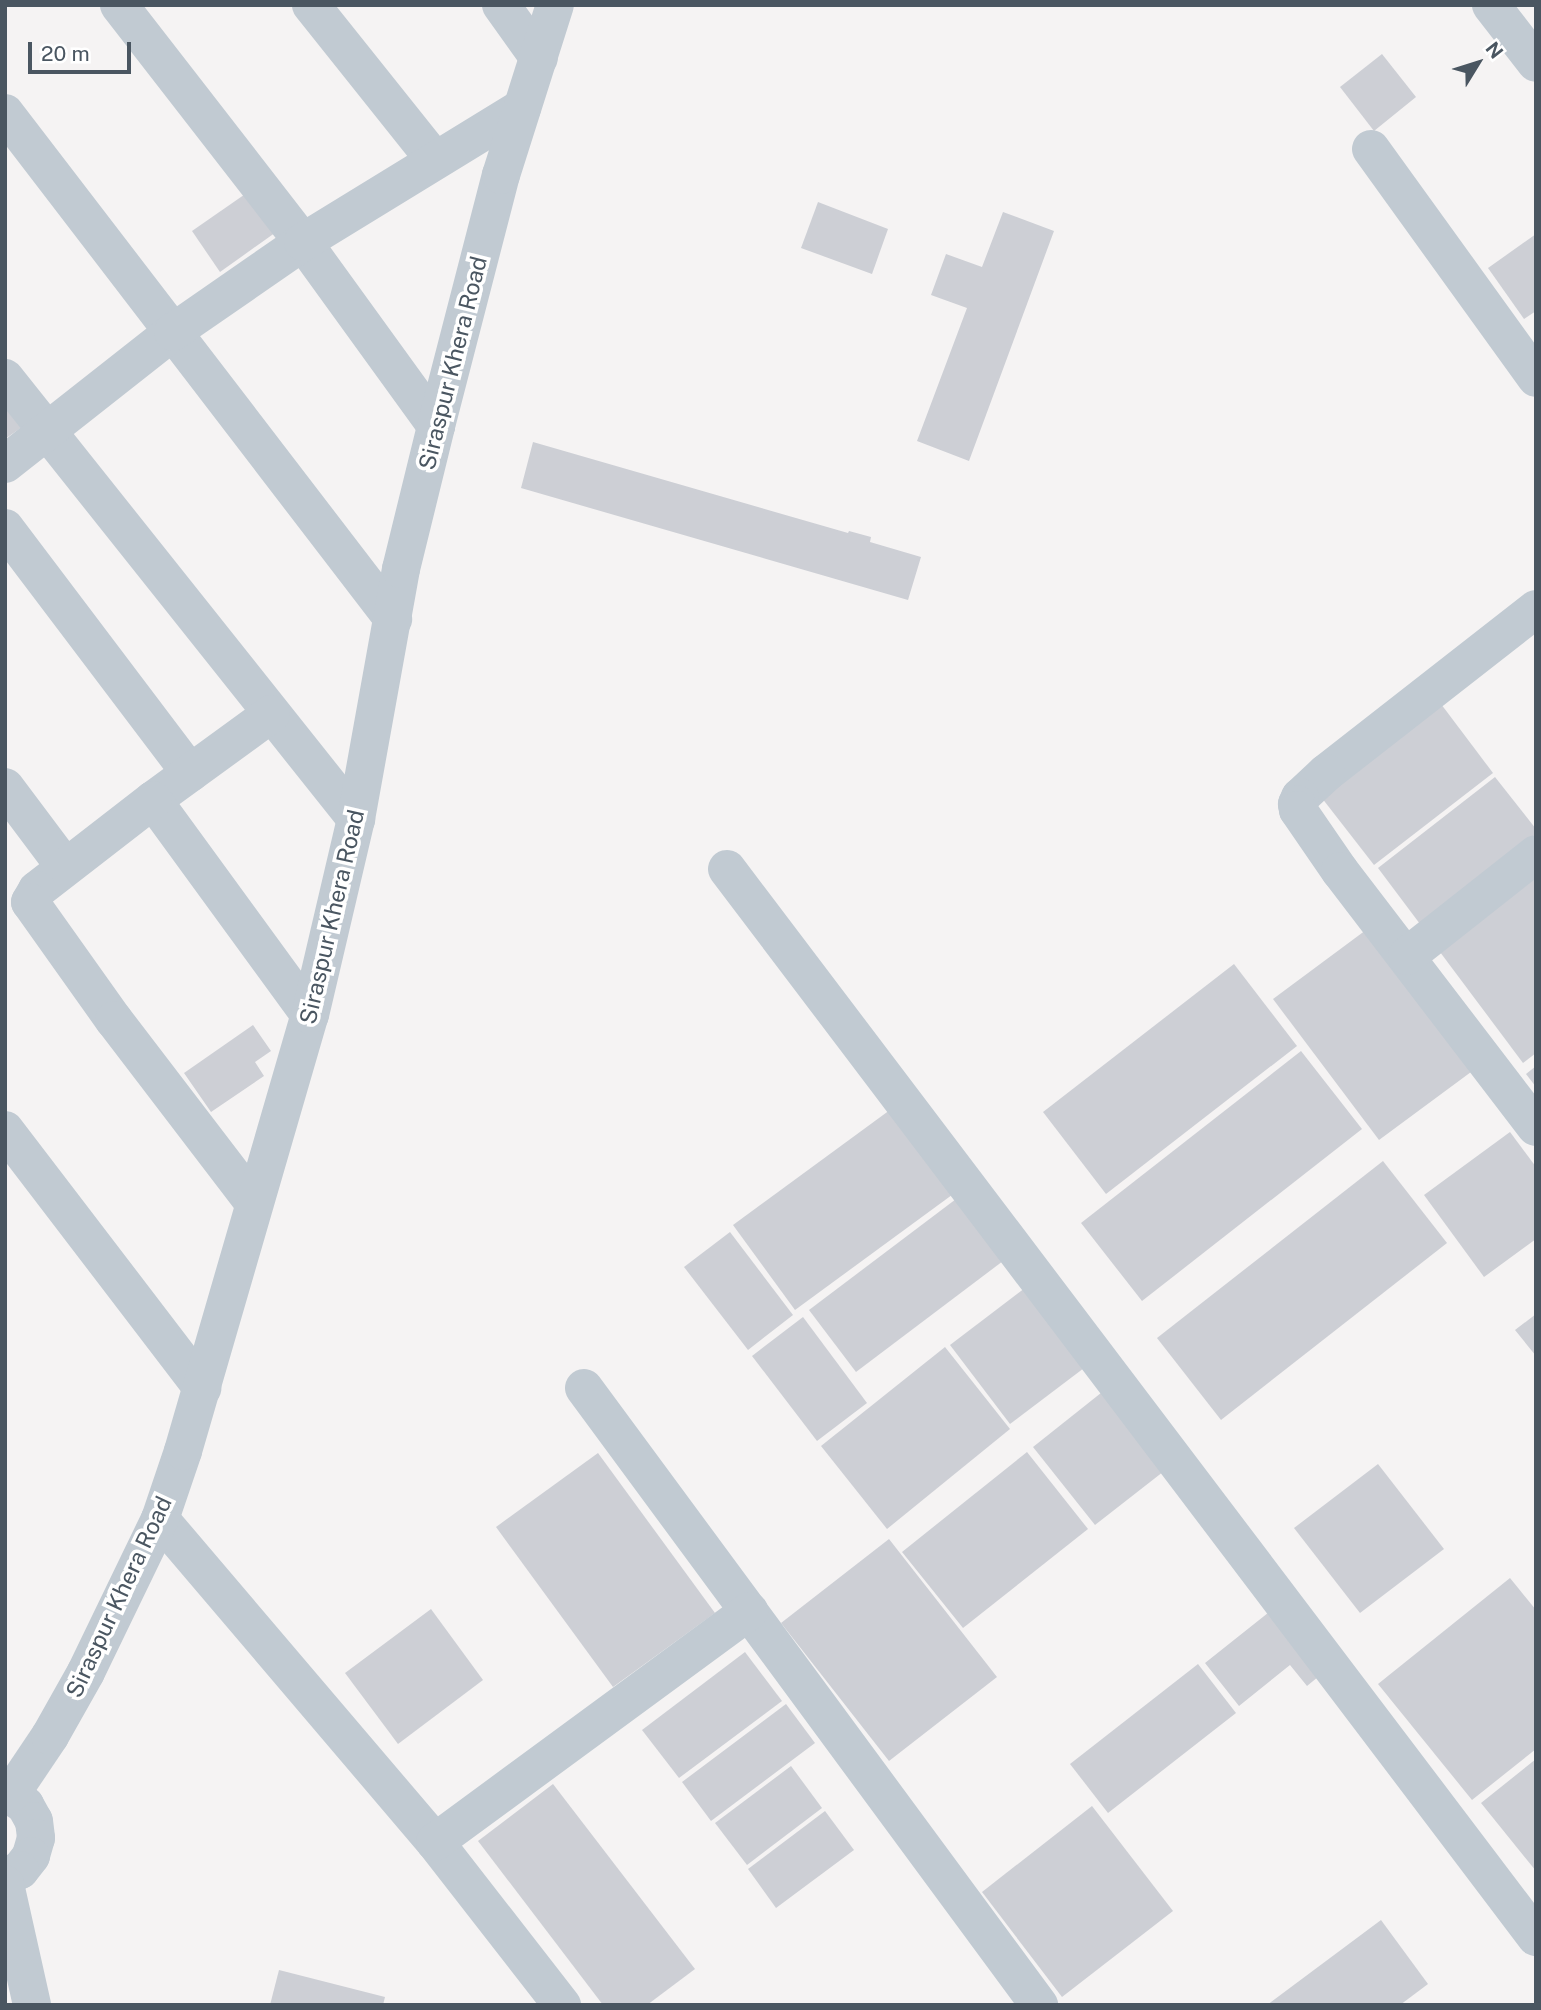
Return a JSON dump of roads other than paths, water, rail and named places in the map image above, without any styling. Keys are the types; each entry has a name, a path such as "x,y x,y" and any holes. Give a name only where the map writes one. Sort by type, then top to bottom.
{"street":[{"path":"119,5 303,242 436,426"},
{"path":"311,5 434,159"},
{"path":"500,5 539,58"},
{"name":"Siraspur Khera Road","path":"8,1793 50,1736 86,1672 160,1519 202,1388 253,1202 310,1015 356,819 401,569 501,175 555,5"},
{"path":"1491,5 1536,63"},
{"path":"5,464 173,332 303,242 434,159 522,108"},
{"path":"5,113 393,619"},
{"path":"1371,149 1536,378"},
{"path":"5,378 45,432 356,819"},
{"path":"5,528 190,773"},
{"path":"1536,609 1300,797 1298,810 1536,1128"},
{"path":"253,1202 32,909 32,896 65,867 271,714"},
{"path":"5,787 65,867"},
{"path":"153,800 310,1015"},
{"path":"1407,956 1536,855"},
{"path":"727,869 1536,1937"},
{"path":"5,1130 202,1388"},
{"path":"584,1388 1039,2005"},
{"path":"160,1519 435,1842 562,2005"},
{"path":"435,1842 749,1611"},
{"path":"5,1877 20,1870 31,1856 36,1838 34,1821 25,1805 8,1793"},
{"path":"5,1884 32,2005"}]}
